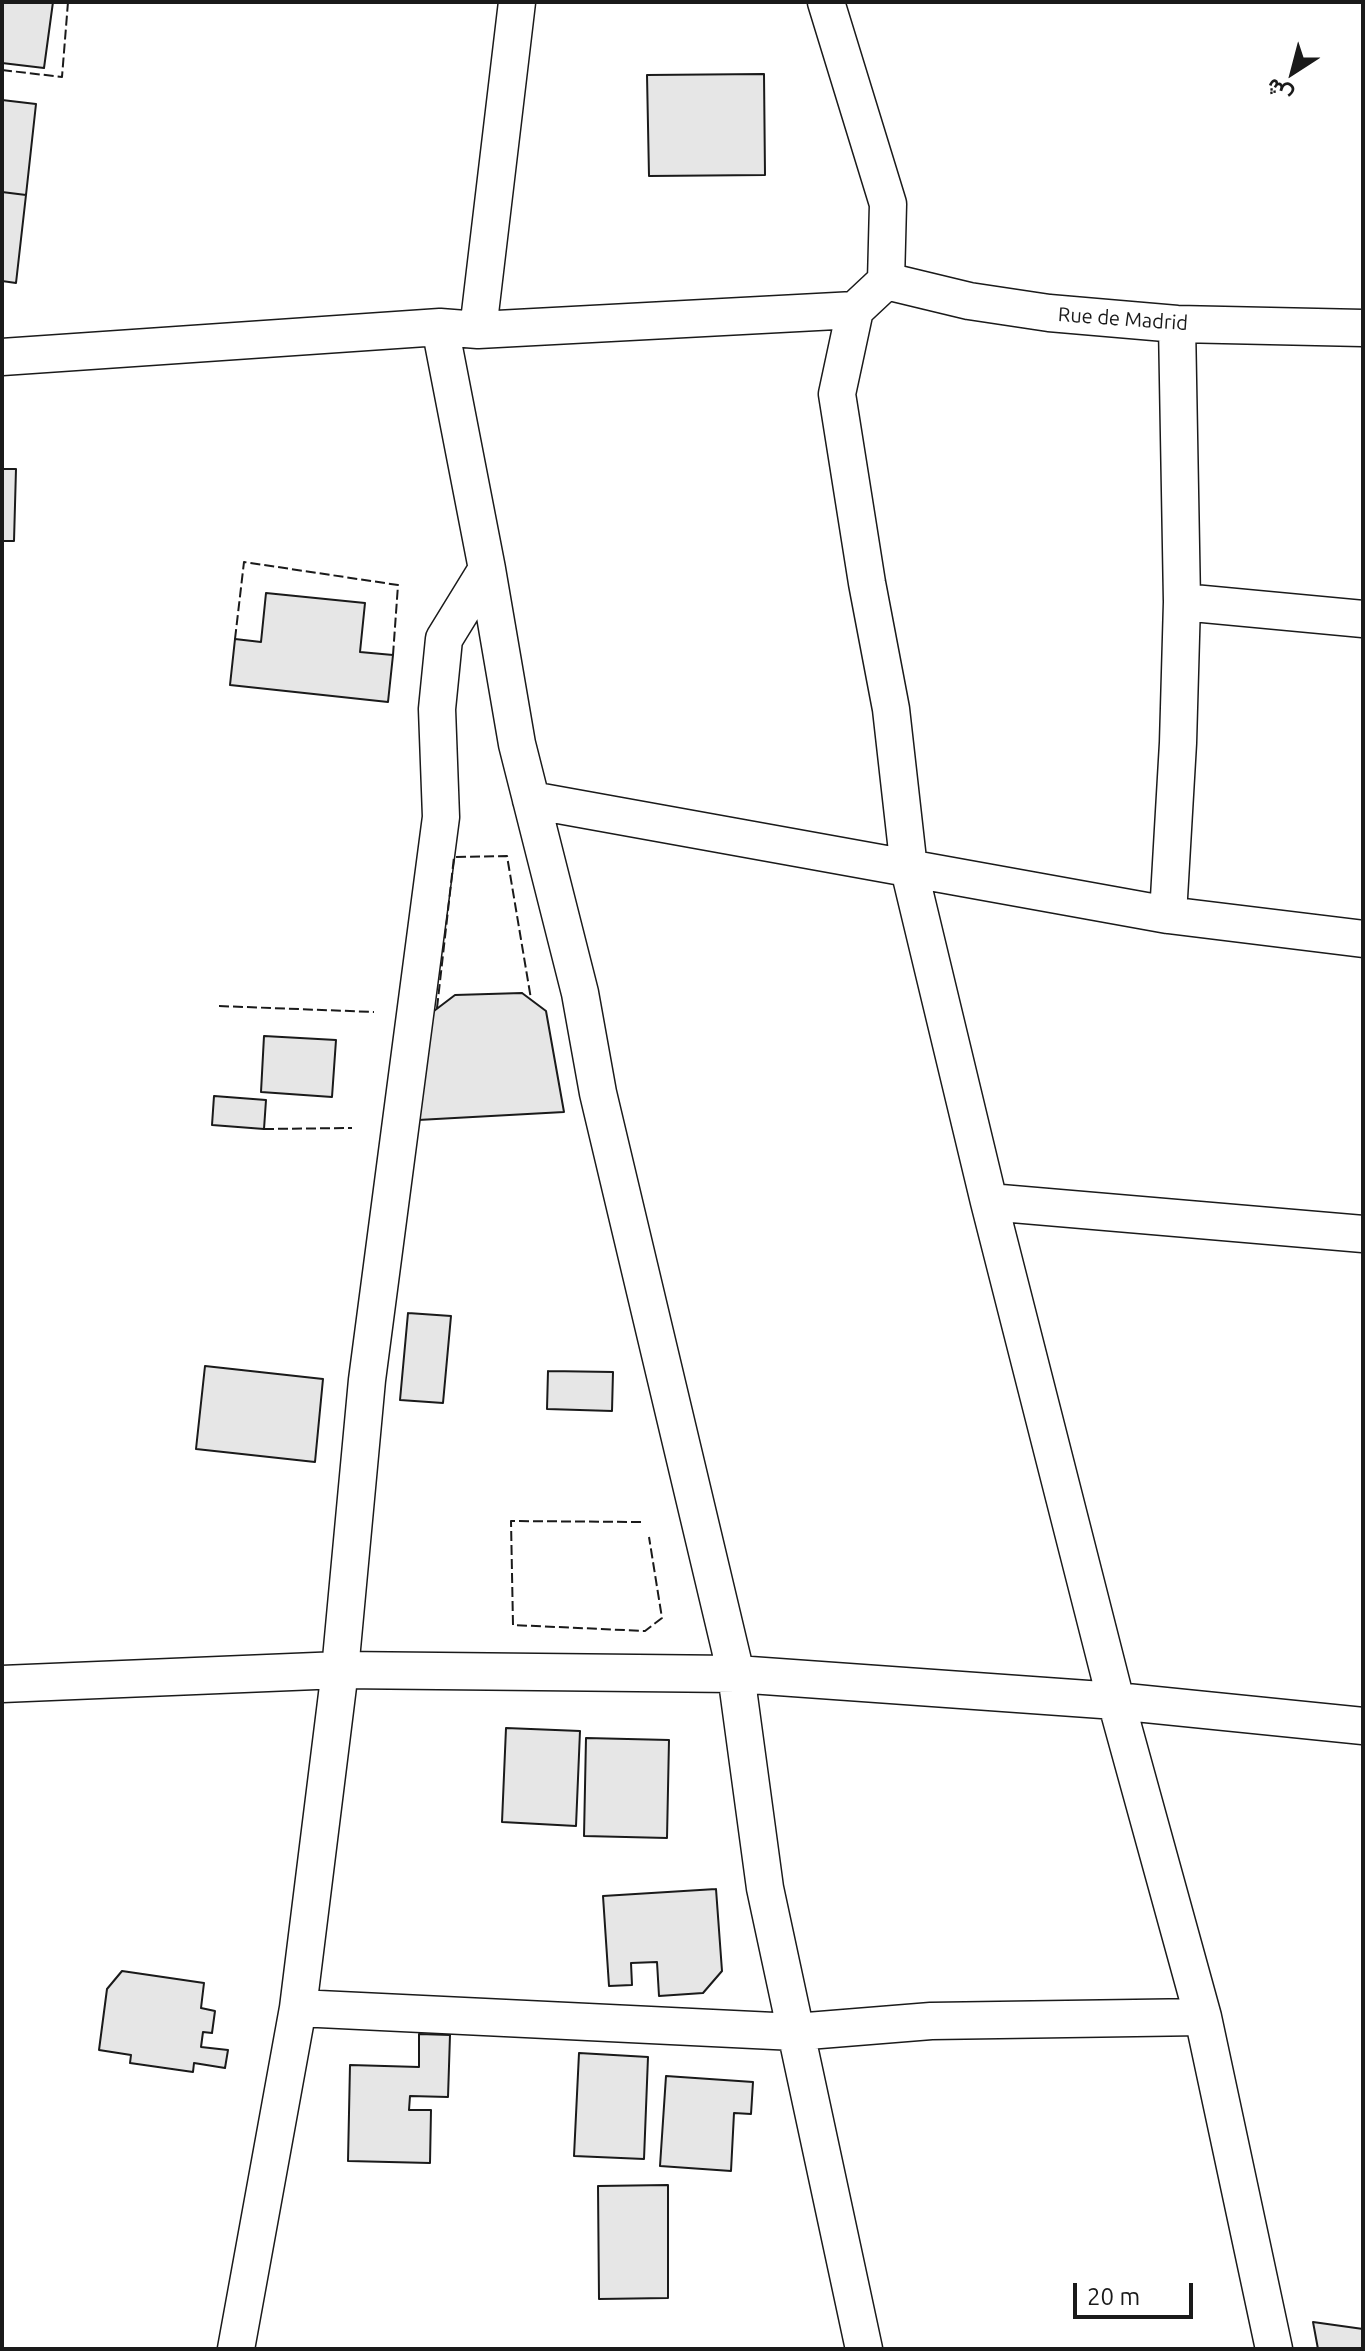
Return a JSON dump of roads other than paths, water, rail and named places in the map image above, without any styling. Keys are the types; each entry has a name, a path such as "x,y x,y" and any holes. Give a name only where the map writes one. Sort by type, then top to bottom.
{"street":[{"path":"478,330 517,2"},
{"path":"826,2 888,204 886,281 855,310 837,394 891,709 909,869 989,1202 1116,1701 1203,2017 1274,2349"},
{"name":"Rue de Madrid","path":"886,281 1024,311 1177,324 1363,328"},
{"path":"2,357 440,327 478,330 855,310"},
{"path":"1168,915 1182,602 1177,324"},
{"path":"440,327 531,800 580,993 598,1093 736,1674 765,1888 864,2349"},
{"path":"236,2349 298,2008 340,1670 367,1380 441,817 437,709 444,639 487,569"},
{"path":"1182,602 1363,619"},
{"path":"531,800 1168,915 1363,939"},
{"path":"989,1202 1363,1234"},
{"path":"2,1684 340,1670 736,1674 1116,1701 1363,1726"},
{"path":"298,2008 795,2032 931,2021 1203,2017"}]}
